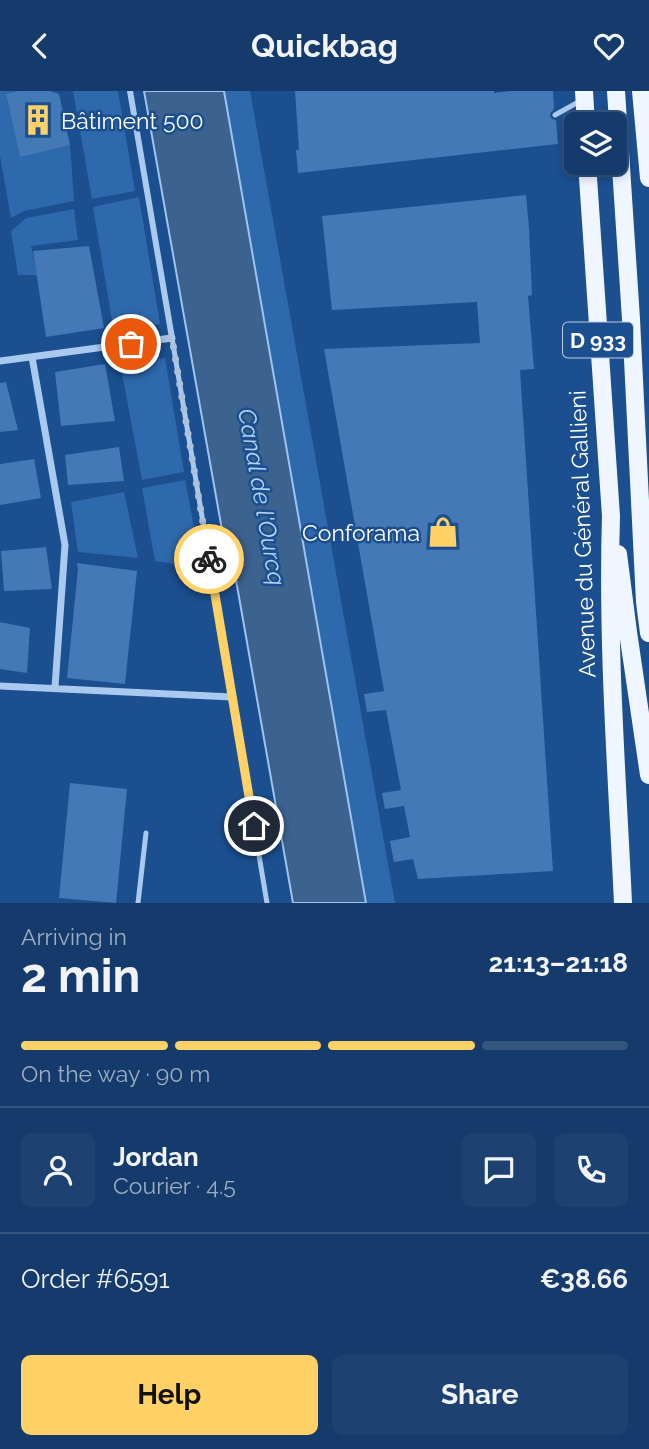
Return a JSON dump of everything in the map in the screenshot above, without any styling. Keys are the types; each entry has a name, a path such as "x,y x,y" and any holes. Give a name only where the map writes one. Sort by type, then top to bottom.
{"main road":[{"path":"616,91 645,602 649,632"},
{"path":"640,91 649,178"},
{"name":"Avenue du Général Gallieni","path":"588,175 611,516 610,583 623,903"},
{"path":"611,516 649,775"}],"street":[{"path":"0,361 172,338 130,91"},
{"path":"33,357 65,545 55,687"},
{"path":"0,686 232,697"}],"lane":[{"path":"555,115 584,95"},
{"path":"172,338 267,903"},
{"path":"138,903 146,833"}],"shaded area":[{"path":"0,91 18,91 6,94 20,156 70,145 74,201 24,211 11,218 0,156"},
{"path":"73,91 118,91 135,191 92,199"},
{"path":"224,91 250,91 395,903 366,903"},
{"path":"139,197 160,324 114,332 93,207"},
{"path":"74,209 78,240 31,246 37,275 18,275 11,231 26,218"},
{"path":"165,358 184,472 142,480 120,362"},
{"path":"185,480 202,568 155,561 142,488"},
{"path":"124,492 138,558 78,552 71,502"}],"water":[{"name":"Canal de l'Ourcq","path":"144,91 224,91 366,903 293,903 236,580 230,575"}],"building":[{"name":"Bâtiment 500","path":"18,91 50,91 59,94 70,145 20,157 6,94"},
{"path":"295,91 553,91 554,109 550,116 556,120 558,144 298,173"},
{"name":"Conforama","path":"526,195 532,295 528,296 534,369 520,370 553,871 418,879 413,859 394,862 390,841 410,837 404,806 385,809 382,793 401,790 386,710 367,712 364,694 384,691 324,349 480,343 477,302 332,310 322,216"},
{"path":"89,246 104,328 46,337 33,251"},
{"path":"105,364 115,421 61,426 55,372"},
{"path":"6,382 18,430 0,432 0,383"},
{"path":"119,447 124,481 68,485 65,455"},
{"path":"34,459 41,498 0,505 0,464"},
{"path":"46,547 52,589 4,591 1,551"},
{"path":"77,563 137,571 125,684 67,678"},
{"path":"0,622 30,628 27,673 0,669"},
{"path":"70,783 127,789 116,903 59,898"}],"way so far":[{"path":"131,344 172,338 209,559"}],"place":[{"name":"Bâtiment 500","path":"38,120"},
{"name":"Conforama","path":"443,532"}],"route":[{"path":"209,559 254,826"}]}
